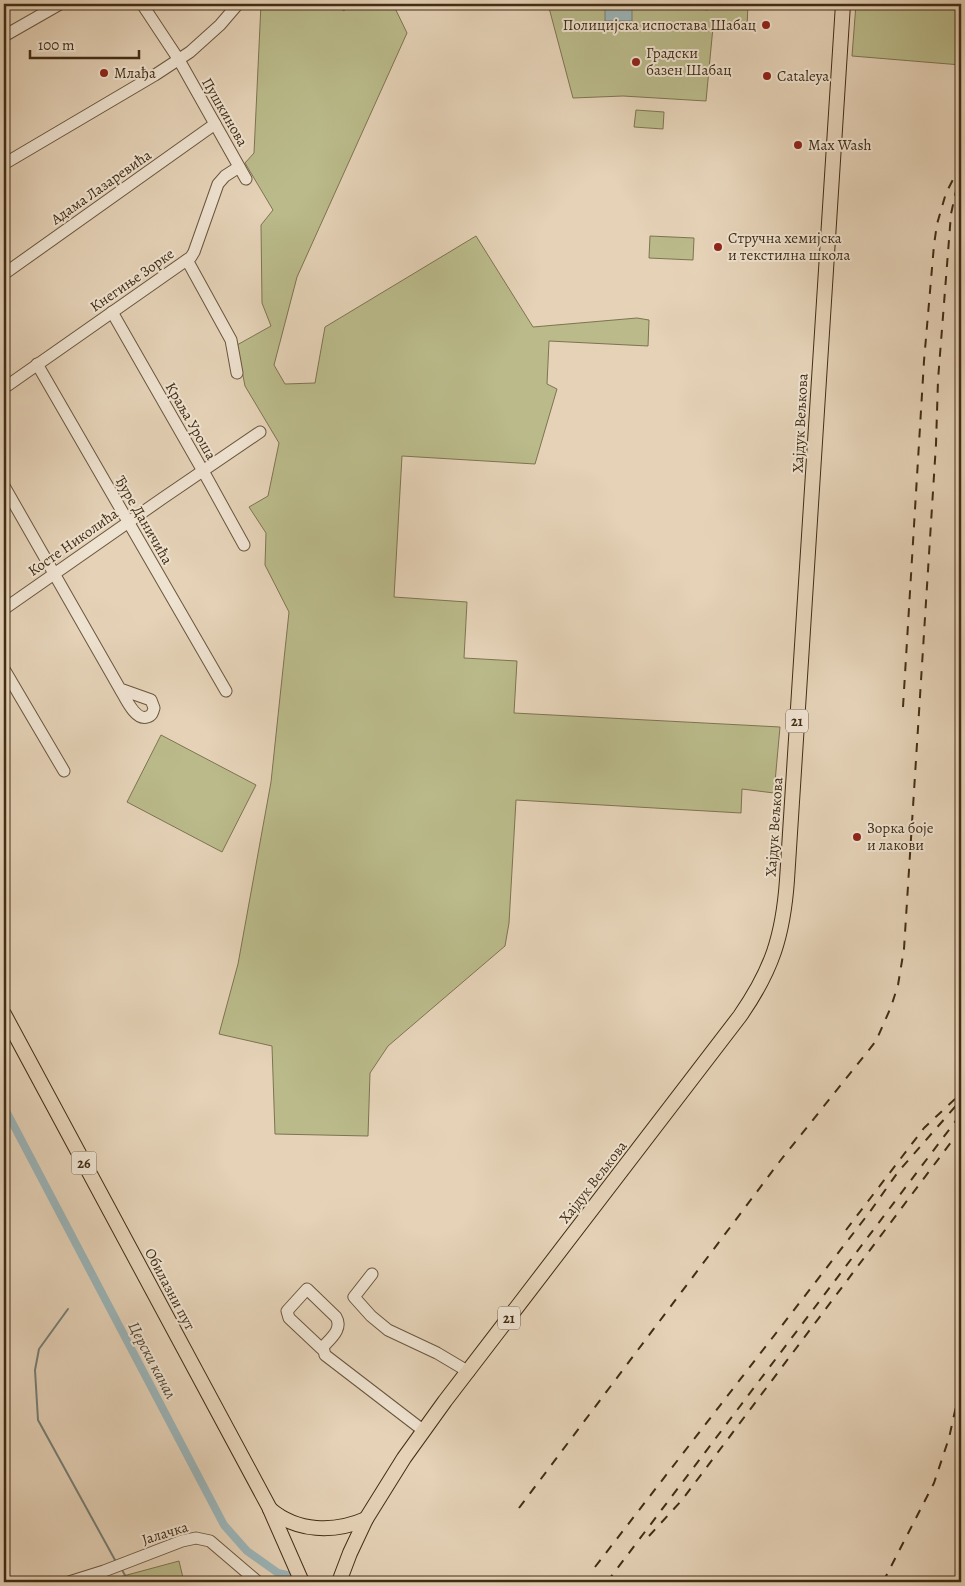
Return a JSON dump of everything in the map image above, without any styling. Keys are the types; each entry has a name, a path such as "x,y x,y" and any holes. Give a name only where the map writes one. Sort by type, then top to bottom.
{"main road":[{"name":"Хајдук Вељкова","path":"366,1519 394,1473 424,1431 740,1016 758,989 780,934 787,880 843,4"},
{"name":"Обилазни пут","path":"4,1014 269,1508 302,1582"},
{"path":"269,1508 289,1522 311,1527 347,1526 366,1519"},
{"name":"21","path":"339,1582 366,1519"}],"street":[{"path":"4,36 42,8 60,4"},
{"name":"Пушкинова","path":"142,4 178,60 246,179"},
{"path":"4,164 178,60 203,42 238,4"},
{"name":"Адама Лазаревића","path":"4,274 215,124"},
{"name":"Кнегиње Зорке","path":"4,388 187,260 194,252 218,184 225,176 239,167"},
{"path":"187,260 231,340 237,374"},
{"name":"Краља Уроша","path":"112,312 244,545"},
{"name":"Ђуре Даничића","path":"38,364 226,691"},
{"name":"Косте Николића","path":"4,609 260,432"},
{"path":"4,486 120,689"},
{"path":"4,669 64,771"},
{"path":"372,1274 354,1297 371,1316 388,1330 469,1372"},
{"path":"323,1350 323,1347 337,1330 339,1323 336,1317 307,1289 287,1311 289,1318 323,1350 328,1358 424,1431"},
{"name":"Јалачка","path":"68,1582 104,1571 182,1541 196,1538 210,1540 258,1582"}],"green space":[{"path":"261,4 334,4 344,11 348,4 393,4 407,33 297,277 274,365 285,384 315,383 325,327 476,236 533,327 637,318 649,320 648,346 549,341 547,384 557,389 535,464 402,456 394,597 467,602 464,658 517,661 514,713 780,727 774,793 742,789 741,813 516,800 509,923 505,946 388,1046 370,1073 368,1136 275,1134 272,1046 219,1034 238,964 271,782 289,612 265,565 266,533 249,507 268,496 279,443 245,386 237,345 271,326 262,303 261,225 273,210 245,163 254,153"},
{"name":"Градски базен Шабац","path":"548,4 748,4 747,28 713,27 706,101 623,96 573,98"},
{"path":"856,4 961,4 961,65 852,56"},
{"path":"636,110 664,112 663,129 634,127"},
{"path":"650,236 694,238 693,260 649,258"},
{"path":"161,735 256,785 222,852 127,802"},
{"path":"179,1561 184,1582 101,1582"}],"water":[{"path":"605,4 632,4 632,21 605,21"},
{"path":"639,4 708,4 708,10"}],"waterway":[{"name":"Церски канал","path":"4,1107 224,1525 247,1551 278,1573 317,1582"},
{"path":"68,1309 39,1349 35,1370 38,1420 115,1560"},
{"path":"122,1570 129,1582"}],"railway":[{"path":"903,707 924,361 934,245 937,224 946,193 961,164"},
{"path":"519,1508 780,1161 876,1041 891,1007 898,985 904,949 936,444 938,380 951,214 961,175"},
{"path":"846,1230 924,1128 956,1098"},
{"path":"595,1567 869,1213 898,1172 961,1100"},
{"path":"607,1582 961,1114"},
{"path":"649,1536 682,1500 961,1129"},
{"path":"883,1582 934,1483 949,1438 961,1384"},
{"path":"958,1423 961,1491"}],"place":[{"name":"Полицијска испостава Шабац","path":"766,25"},
{"name":"Градски базен Шабац","path":"636,62"},
{"name":"Млађа","path":"104,73"},
{"name":"Cataleya","path":"767,76"},
{"name":"Max Wash","path":"798,145"},
{"name":"Стручна хемијска и текстилна школа","path":"718,247"},
{"name":"Зорка боје и лакови","path":"857,837"}]}
